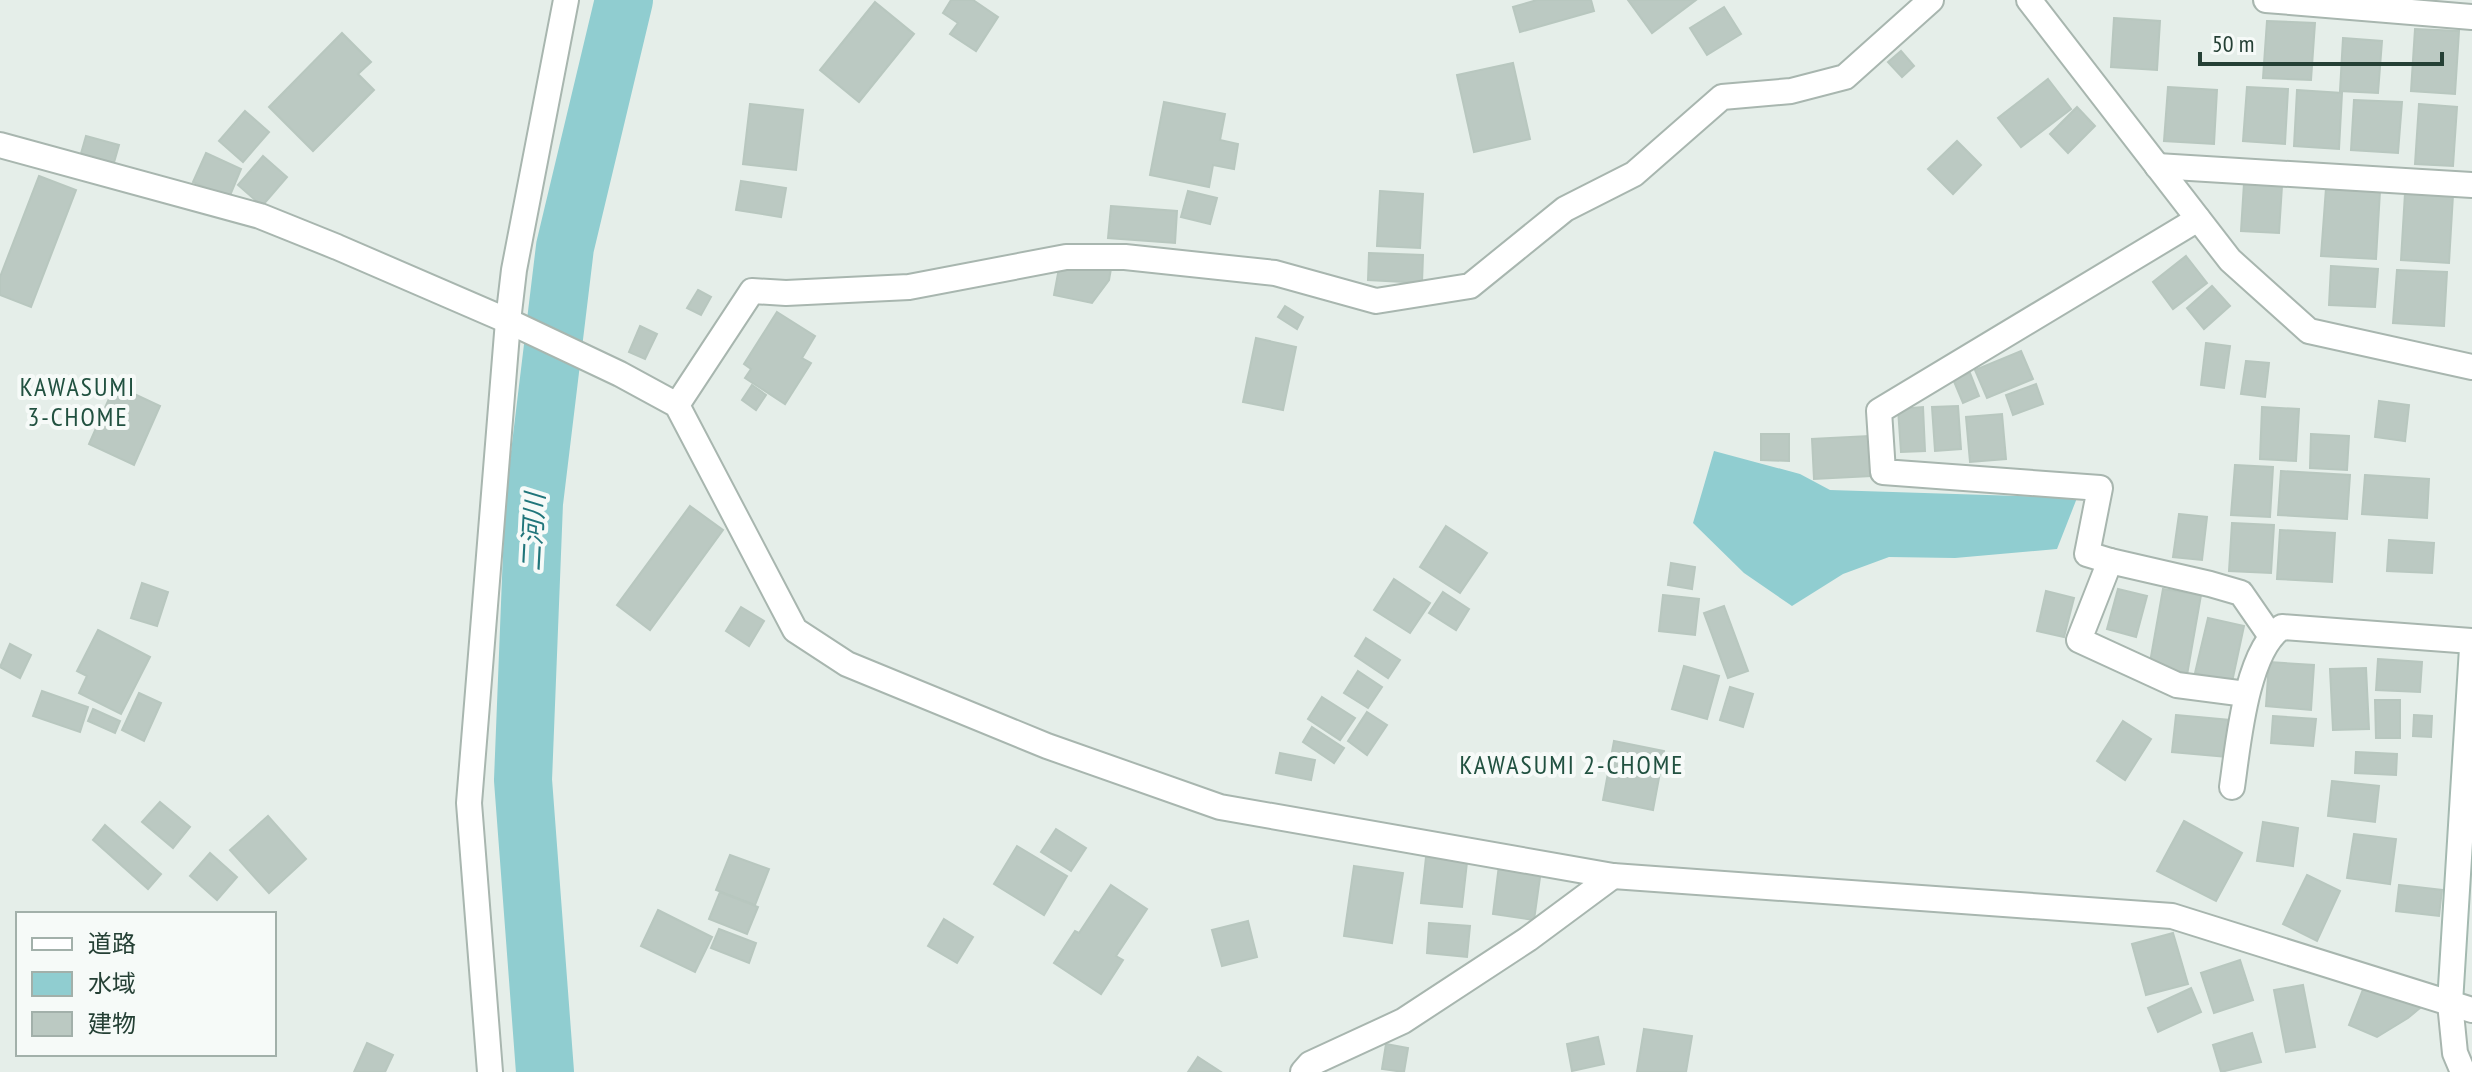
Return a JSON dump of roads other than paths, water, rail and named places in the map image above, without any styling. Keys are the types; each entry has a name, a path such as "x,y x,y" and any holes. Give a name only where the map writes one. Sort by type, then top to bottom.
{"street":[{"path":"490,1072 469,803 517,326 514,270 566,0"},
{"path":"677,405 752,291 786,293 909,287 1066,257 1125,257 1275,273 1376,301 1470,286 1565,209 1634,174 1722,97 1791,91 1845,77 1931,0"},
{"path":"2029,0 2230,260 2309,331 2472,367"},
{"path":"2266,0 2472,17"},
{"path":"0,145 260,216 337,247 620,374 677,405 795,630 847,664 1047,746 1220,807 1613,876 2172,916 2461,1007"},
{"path":"2157,166 2472,185"},
{"path":"2198,219 1879,411 1883,472 2100,488 2087,554 2241,593 2270,635"},
{"path":"2110,561 2079,640 2177,685 2246,694"},
{"path":"2232,787 2246,694 2270,635 2282,627 2472,641"},
{"path":"2463,1072 2455,1053 2461,1007 2472,648"},
{"path":"1303,1072 1310,1064 1403,1021 1528,939 1613,876"}],"water":[{"path":"1714,451 1800,474 1830,490 2077,498 2057,549 1955,558 1889,557 1843,574 1792,606 1744,573 1693,523"}],"waterway":[{"name":"二河川","path":"545,1072 523,780 534,503 565,247 624,0"}],"district":[{"name":"KAWASUMI 3-CHOME","path":"78,402"},
{"name":"KAWASUMI 2-CHOME","path":"1572,765"}]}
